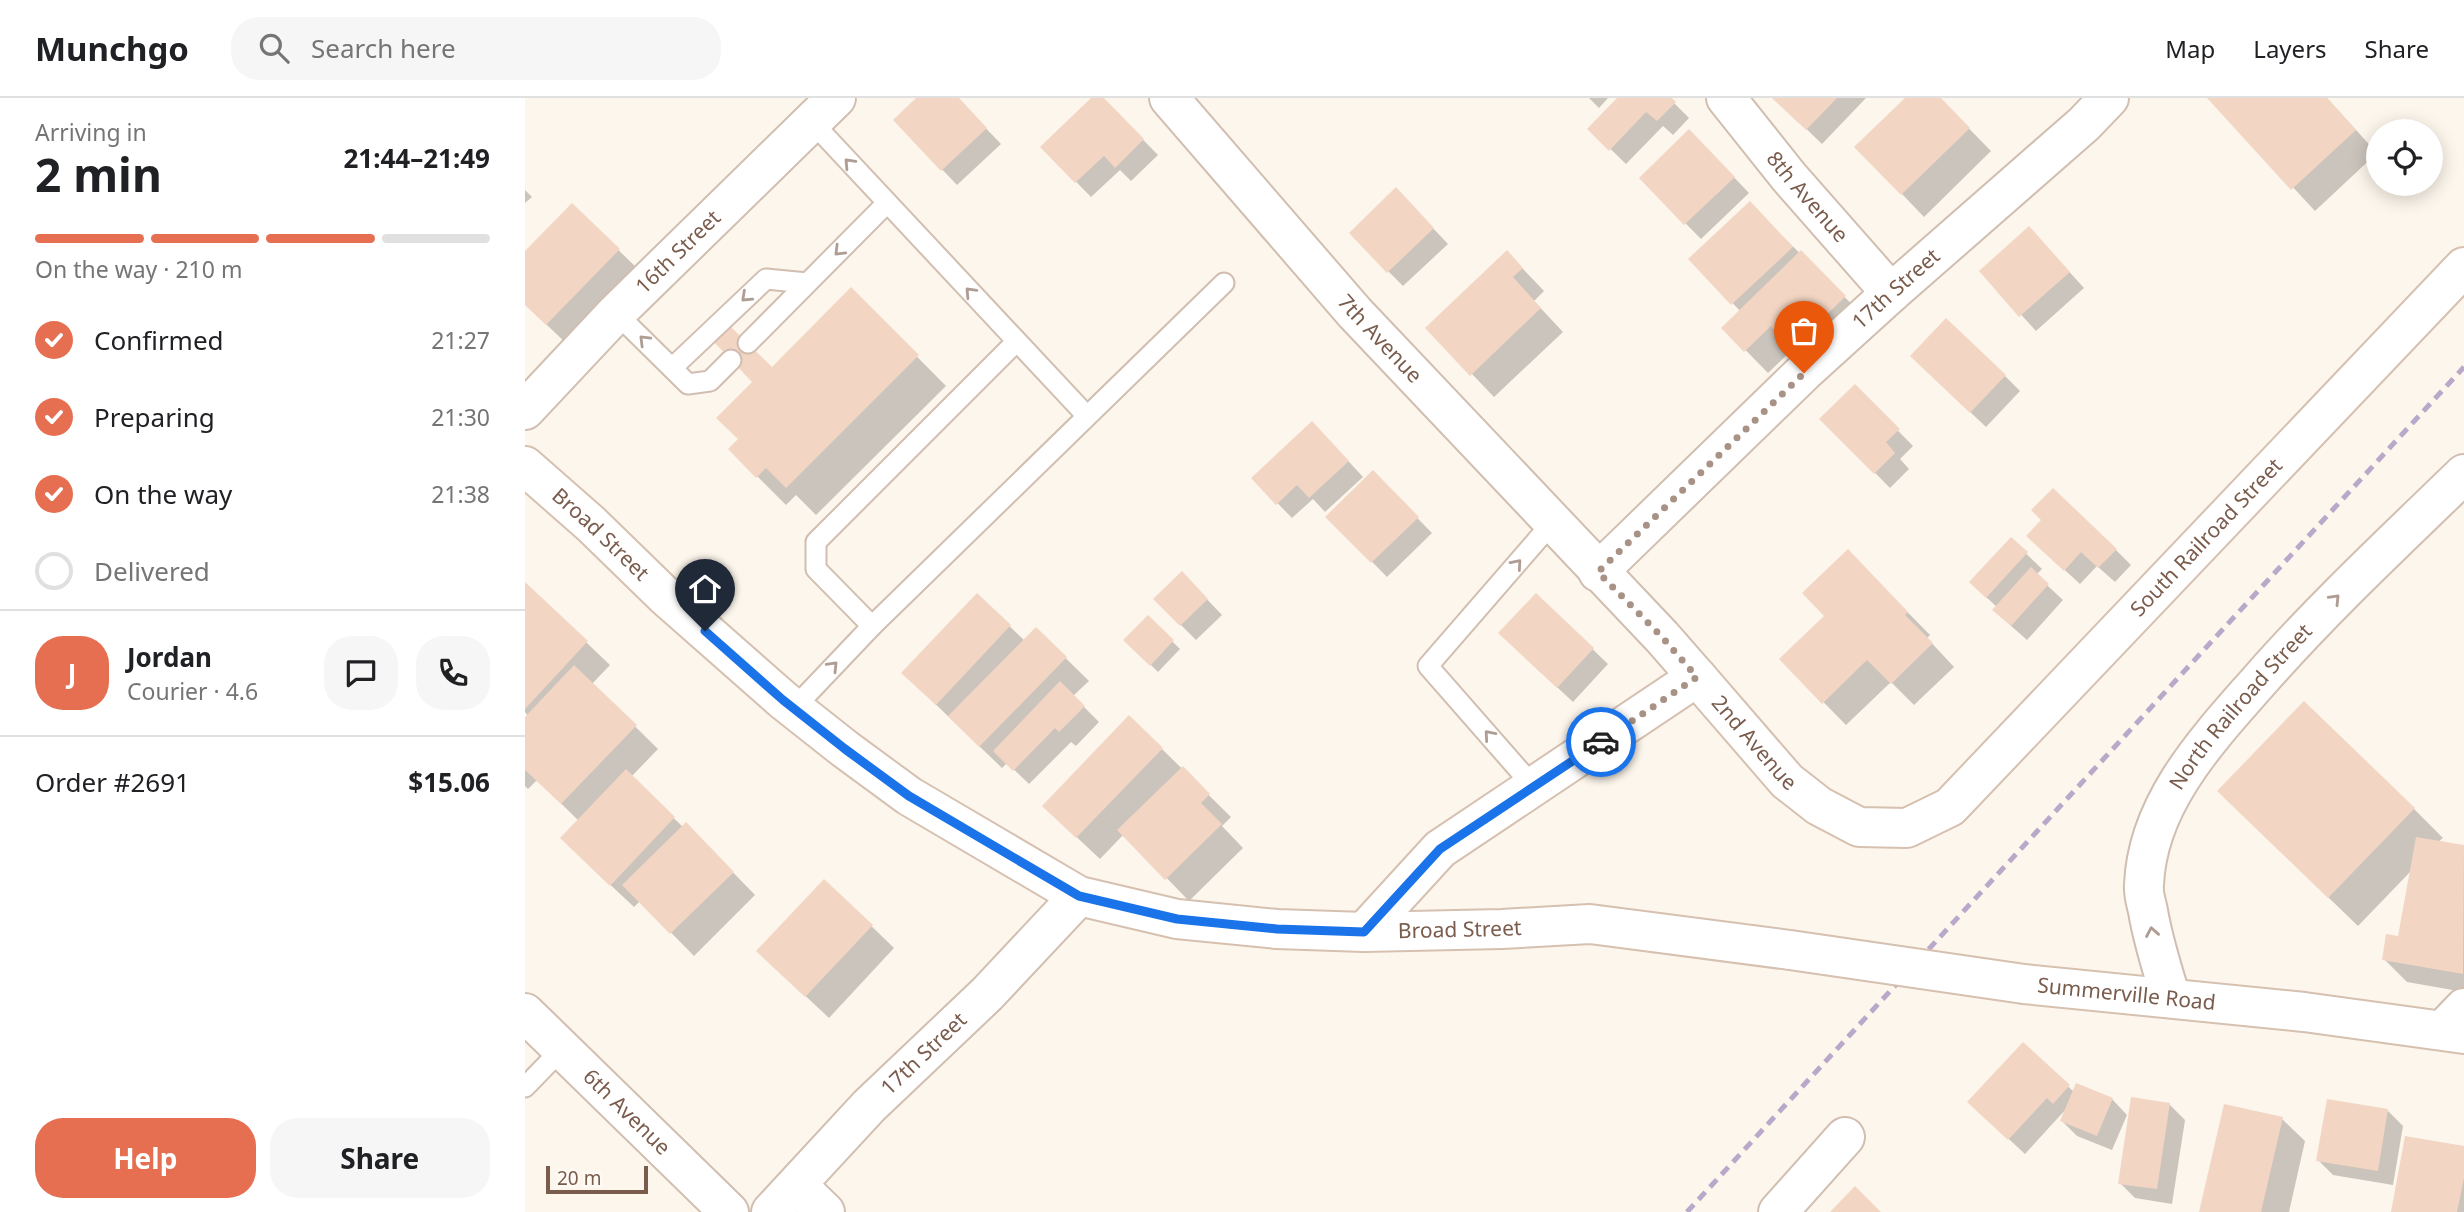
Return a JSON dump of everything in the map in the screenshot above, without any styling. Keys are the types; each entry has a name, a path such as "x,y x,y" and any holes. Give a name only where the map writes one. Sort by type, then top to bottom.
{"street":[{"name":"7th Avenue","path":"1169,98 1355,313 1598,572"},
{"name":"8th Avenue","path":"1726,98 1789,177 1891,293"},
{"name":"17th Street","path":"1598,572 1804,373 2084,124 2109,98"},
{"name":"16th Street","path":"525,410 616,313 824,110"},
{"name":"South Railroad Street","path":"1950,807 2464,267"},
{"name":"Broad Street","path":"525,466 783,700 845,749 909,796 1079,896 1177,919 1277,929 1364,932 1590,924 1790,950"},
{"name":"North Railroad Street","path":"2171,998 2153,943 2144,886 2150,844 2185,771 2208,739 2287,648 2371,562 2464,474"},
{"name":"2nd Avenue","path":"1598,572 1662,637 1787,781 1819,806 1859,827 1907,828 1950,807"},
{"path":"1364,932 1440,849 1697,677"},
{"name":"17th Street","path":"771,1212 869,1106 986,994 1079,896"},
{"name":"Summerville Road","path":"1790,950 2024,984 2457,1024"},
{"name":"6th Avenue","path":"525,1013 729,1212"},
{"path":"1778,1212 1845,1137"},
{"path":"797,1185 825,1212"}],"lane":[{"path":"824,110 887,203 1086,415"},
{"path":"748,343 887,203"},
{"path":"671,368 766,279 807,283"},
{"path":"795,707 872,626 1224,283"},
{"path":"616,313 688,384 710,381 731,360"},
{"path":"872,626 816,569 816,542 1016,342"},
{"path":"1534,786 1428,666 1552,523"},
{"path":"525,1087 562,1049"}],"building":[{"path":"916,98 959,98 987,128 941,171 893,120"},
{"path":"1091,98 1104,98 1144,139 1115,168 1104,156 1075,183 1040,147"},
{"path":"1617,98 1672,98 1676,102 1657,121 1646,112 1609,151 1587,129"},
{"path":"1772,98 1837,98 1806,130"},
{"path":"1905,98 1941,98 1970,128 1901,195 1854,147"},
{"path":"2207,98 2327,98 2356,130 2291,190"},
{"path":"1689,129 1735,177 1684,225 1639,178"},
{"path":"1396,187 1434,228 1387,273 1349,233"},
{"path":"1750,201 1793,247 1731,305 1688,259"},
{"path":"572,203 620,249 546,325 525,305 525,251"},
{"path":"2029,226 2070,272 2019,317 1979,271"},
{"path":"1507,250 1523,268 1513,277 1541,308 1470,376 1425,328"},
{"path":"1801,250 1846,296 1792,348 1771,326 1744,352 1721,328"},
{"path":"851,287 919,355 786,488 766,468 756,478 728,449 738,439 716,418 752,382 713,341 729,325 772,367"},
{"path":"1946,318 2006,375 1970,413 1910,356"},
{"path":"1855,384 1900,429 1886,442 1895,453 1874,474 1819,419"},
{"path":"1312,421 1349,461 1309,498 1297,485 1276,505 1251,478"},
{"path":"1373,470 1419,517 1371,563 1325,517"},
{"path":"2053,488 2117,549 2098,568 2081,552 2064,571 2026,536 2041,520 2031,510"},
{"path":"2011,537 2028,552 1986,598 1969,582"},
{"path":"1848,549 1908,612 1905,615 1933,643 1891,684 1867,660 1822,704 1779,659 1824,616 1802,593"},
{"path":"2031,567 2049,584 2011,626 1992,610"},
{"path":"1182,571 1208,599 1180,626 1153,599"},
{"path":"525,582 588,641 525,709"},
{"path":"977,593 1011,625 936,705 901,673"},
{"path":"1536,593 1594,648 1557,688 1498,633"},
{"path":"1148,615 1174,640 1150,666 1123,640"},
{"path":"1036,627 1067,657 979,747 948,716"},
{"path":"574,665 637,725 561,804 525,770 525,717"},
{"path":"1060,681 1085,706 1059,732 1055,728 1013,771 993,751"},
{"path":"2304,701 2415,808 2328,898 2217,791"},
{"path":"1129,715 1163,748 1076,838 1042,806"},
{"path":"1183,766 1210,794 1201,803 1222,824 1165,880 1117,830"},
{"path":"626,769 675,817 610,886 560,838"},
{"path":"686,822 734,872 670,934 622,885"},
{"path":"2416,837 2464,845 2463,974 2382,960 2386,934 2398,936"},
{"path":"824,879 873,925 805,997 756,951"},
{"path":"2023,1042 2070,1085 2053,1104 2047,1098 2008,1140 1967,1102"},
{"path":"2076,1083 2113,1098 2097,1136 2060,1121"},
{"path":"2131,1097 2170,1103 2157,1189 2118,1184"},
{"path":"2327,1099 2388,1109 2378,1171 2316,1161"},
{"path":"2224,1104 2283,1117 2261,1212 2199,1212"},
{"path":"2405,1136 2464,1146 2464,1178 2457,1212 2391,1212"},
{"path":"1855,1186 1881,1212 1830,1212"}],"railway":[{"path":"1687,1212 2464,367"}],"way so far":[{"path":"1601,742 1697,677 1598,572 1804,373"}],"route":[{"path":"705,631 783,700 909,796 1079,896 1177,919 1277,929 1364,932 1440,849 1601,742"}]}
